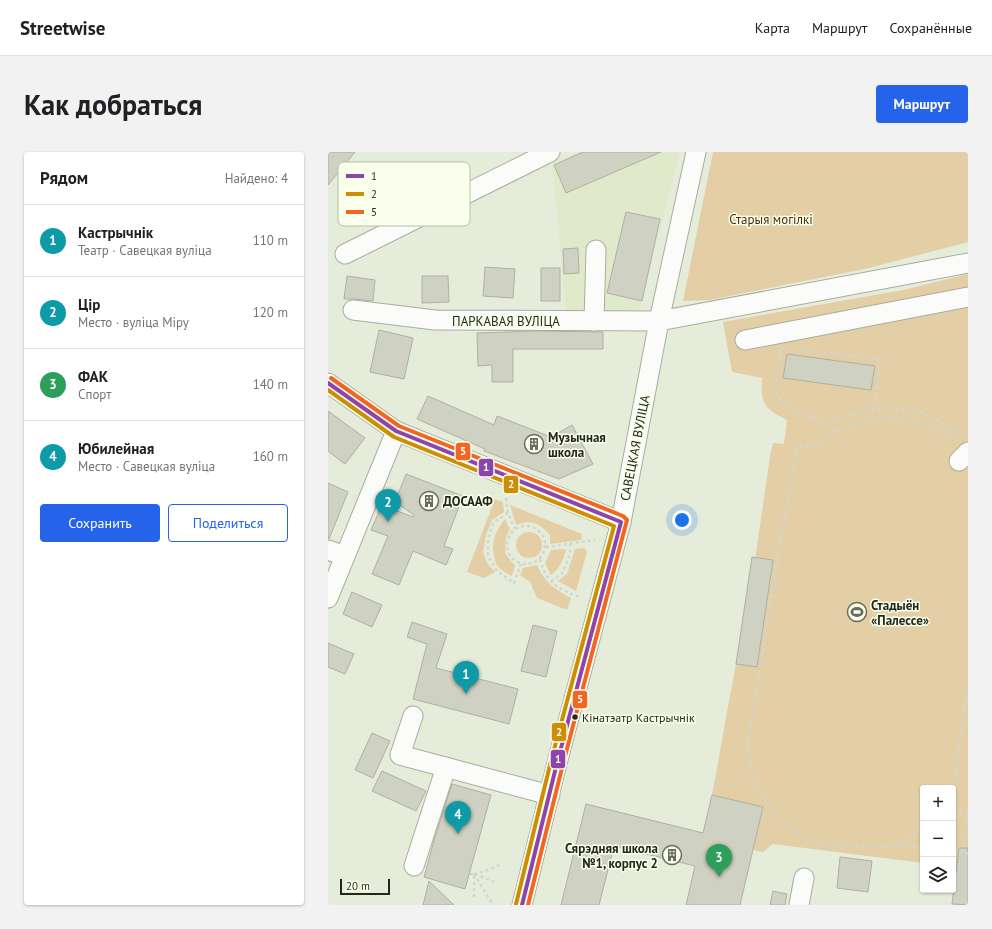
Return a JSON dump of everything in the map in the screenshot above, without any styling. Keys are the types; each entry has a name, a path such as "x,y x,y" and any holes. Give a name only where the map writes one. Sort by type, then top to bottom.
{"street":[{"path":"470,192 550,152"},
{"name":"САВЕЦКАЯ ВУЛІЦА","path":"522,905 620,522 659,321 696,152"},
{"path":"345,254 401,226"},
{"path":"594,321 596,250"},
{"name":"ПАРКАВАЯ ВУЛІЦА","path":"353,310 435,320 659,321 968,263"},
{"path":"745,340 968,297"},
{"path":"328,383 396,431 620,522"},
{"path":"328,598 337,553 396,431"},
{"path":"413,716 400,755 550,795"},
{"path":"414,866 446,767"},
{"path":"799,905 804,878"}],"path":[{"path":"782,346 775,389 780,400 792,409 830,424 836,432"},
{"path":"797,348 881,360 874,409"},
{"path":"830,424 846,416 867,410 915,411 938,421 964,450"},
{"path":"920,848 895,844 872,848 828,844 810,839 793,830 780,818 765,799 752,774 749,756 749,737 780,543 798,445 815,446 836,432 863,421 886,418 909,419 929,425 946,435 964,450"},
{"path":"506,498 508,512 515,529"},
{"path":"508,512 494,522 488,538 488,556 497,571 514,583 521,564"},
{"path":"521,526 534,527 539,530 544,535 546,547 544,554 540,559 535,562 521,564 511,557 507,545 511,533 521,526"},
{"path":"546,547 595,540"},
{"path":"551,581 562,574 570,554 570,544"},
{"path":"540,559 543,571 551,581 561,590 579,597"},
{"path":"954,785 968,689"},
{"path":"956,812 968,814 963,853"},
{"path":"895,844 912,835 920,826"},
{"path":"956,852 968,854"},
{"path":"470,874 485,872 502,864"},
{"path":"474,874 497,883"},
{"path":"474,874 474,899"},
{"path":"474,874 492,903"}],"shaded area":[{"path":"578,152 680,152 639,312 566,312 552,164"}],"green space":[{"name":"Старыя могілкі","path":"713,152 968,152 968,242 869,268 709,300 683,301"},
{"name":"Стадыён «Палессе»","path":"968,274 968,868 956,866 956,785 920,785 920,863 773,844 763,852 753,850 763,807 712,795 756,553 770,456 773,443 784,444 787,420 769,409 763,400 762,378 732,372 723,322 903,290"},
{"path":"495,499 503,502 504,512 492,520 486,535 483,552 487,563 495,572 484,578 467,572"},
{"path":"510,505 582,534 581,540 550,544 550,535 539,525 527,522 516,525"},
{"path":"505,519 510,529 506,537 505,553 515,566 512,576 504,572 496,565 493,548 496,533"},
{"path":"529,532 538,536 542,545 538,554 529,558 520,554 516,545 520,536"},
{"path":"584,548 587,552 576,591 558,581 567,574 575,549"},
{"path":"566,549 561,564 551,575 545,563 551,550"},
{"path":"537,565 543,576 551,585 571,598 567,610 537,598 530,582 520,575 523,568"}],"building":[{"path":"328,152 355,152 347,162 338,162 338,173 328,185"},
{"path":"583,152 661,152 566,193 554,165"},
{"path":"626,212 660,219 642,301 607,293"},
{"path":"578,248 579,273 564,274 563,249"},
{"path":"485,267 515,269 513,298 483,296"},
{"path":"541,268 560,268 560,301 541,301"},
{"path":"347,276 375,280 373,301 344,299"},
{"path":"422,276 448,276 449,302 422,303"},
{"path":"379,330 413,338 404,379 370,372"},
{"path":"533,331 603,332 603,349 513,349 513,382 492,382 492,365 478,366 477,333"},
{"path":"787,354 875,366 871,390 783,378"},
{"name":"Музычная школа","path":"428,396 494,425 497,416 551,437 572,425 593,464 559,479 484,451 485,449 417,419"},
{"path":"328,411 365,438 345,464 328,451"},
{"path":"406,474 463,496 444,546 453,549 446,565 413,551 399,585 372,574 388,536 371,530 382,505 413,517 414,515 395,502"},
{"path":"328,483 348,492 329,539 328,539"},
{"path":"752,557 773,560 757,667 736,664"},
{"path":"352,592 382,605 372,627 343,614"},
{"path":"412,622 447,634 436,668 518,689 509,724 413,699 427,644 407,637"},
{"path":"533,625 557,631 546,677 521,671"},
{"path":"328,643 354,654 345,674 328,667"},
{"path":"372,733 390,741 373,778 355,770"},
{"path":"382,771 426,791 416,811 372,791"},
{"path":"452,784 491,795 465,889 424,877"},
{"path":"712,795 763,807 740,905 686,905 695,866 614,846 599,905 561,905 586,804 703,833"},
{"path":"959,848 968,848 968,905 952,904 953,893 956,893 956,872"},
{"path":"840,857 872,861 868,892 837,888"},
{"path":"429,881 454,905 423,905"},
{"path":"773,891 787,894 785,905 770,905"}],"transit line":[{"name":"5","path":"331,378 399,426 623,516 627,520 563,764 528,905"},
{"name":"1","path":"328,383 396,431 621,522 557,763 522,905"},
{"name":"2","path":"328,390 394,437 614,526 551,761 516,904"}],"place":[{"name":"Музычная школа","path":"534,444"},
{"name":"ДОСААФ","path":"429,501"},
{"name":"Цір","path":"388,522"},
{"name":"Стадыён «Палессе»","path":"857,612"},
{"name":"Кастрычнік","path":"466,694"},
{"name":"Кінатэатр Кастрычнік","path":"575,717"},
{"name":"Юбилейная","path":"458,834"},
{"name":"Сярэдняя школа №1, корпус 2","path":"672,855"},
{"name":"ФАК","path":"719,877"}]}
